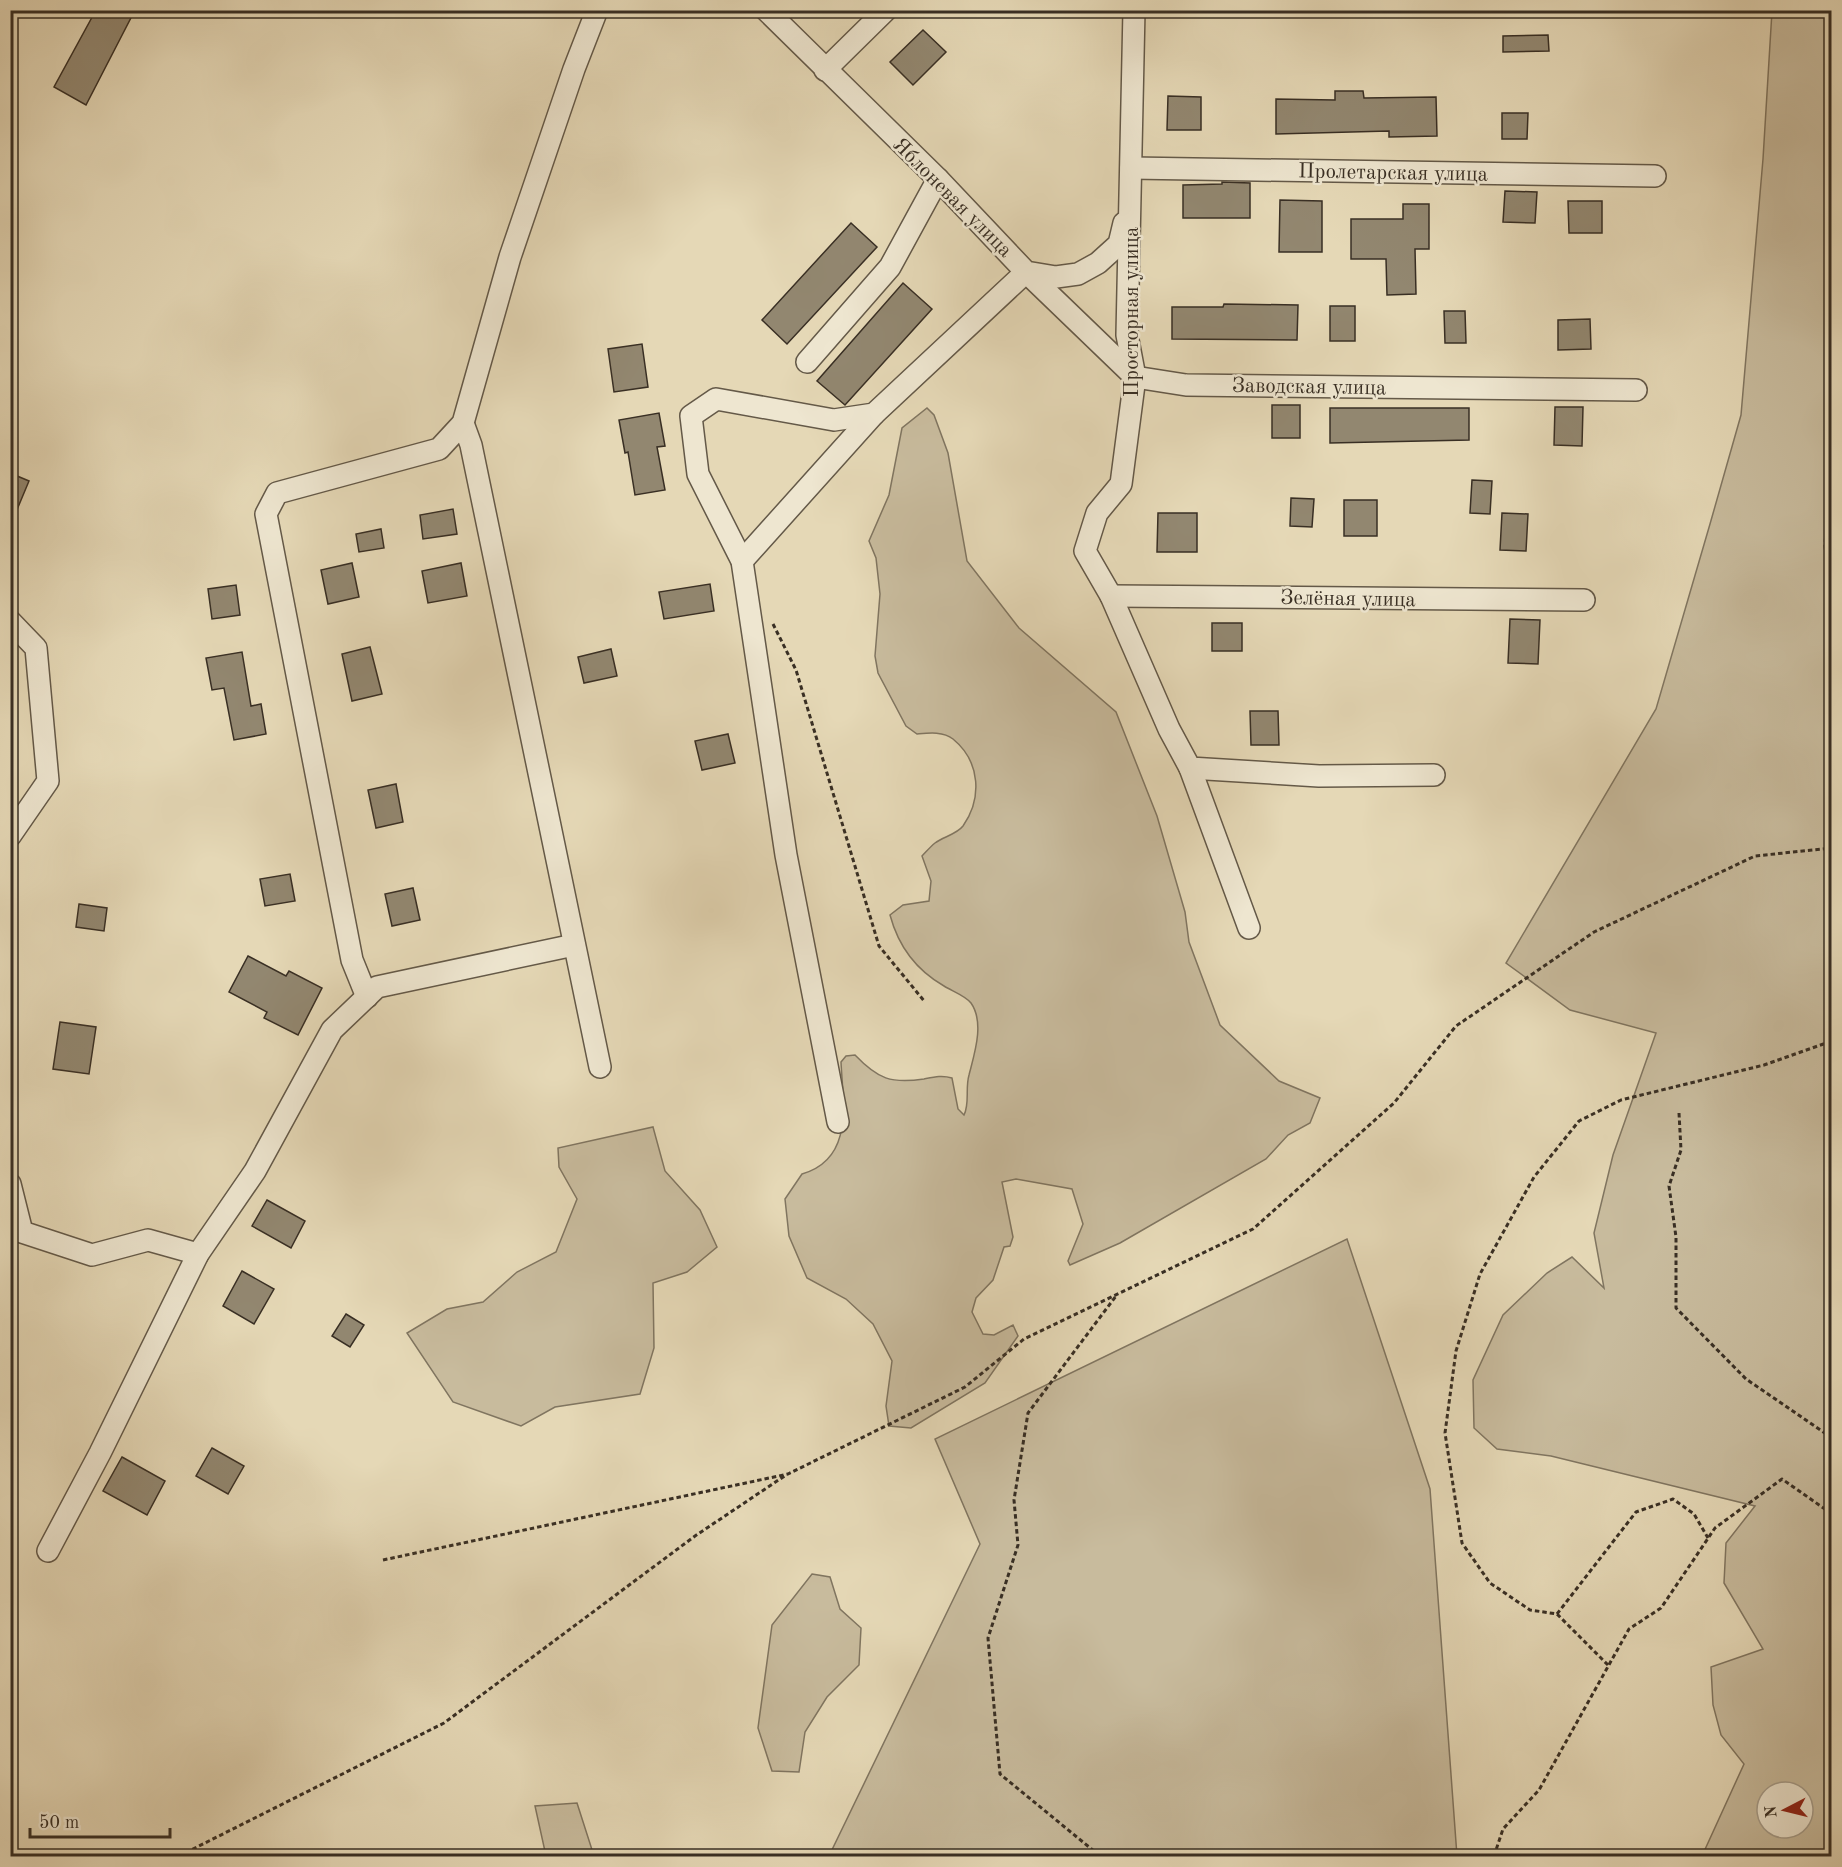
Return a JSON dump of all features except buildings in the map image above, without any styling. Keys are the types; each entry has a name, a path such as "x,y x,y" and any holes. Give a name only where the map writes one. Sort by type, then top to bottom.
{"street":[{"path":"367,997 352,960 266,514 277,493 439,448 464,423 510,257 574,69 597,10"},
{"name":"Яблоневая улица","path":"766,10 938,179 1026,272 1056,277 1078,274 1098,263 1119,244 1131,190"},
{"path":"825,70 886,10"},
{"name":"Просторная улица","path":"1134,10 1127,335 1135,377 1121,484 1097,513 1085,550 1112,596 1169,729 1190,768 1250,928"},
{"name":"Пролетарская улица","path":"1131,168 1655,176"},
{"path":"807,362 890,267 938,179"},
{"path":"742,561 874,414 1026,272 1135,377"},
{"name":"Заводская улица","path":"1135,377 1186,385 1635,390"},
{"path":"838,1122 786,855 742,561 698,474 691,416 716,399 834,420 874,414"},
{"path":"464,423 471,445 600,1067"},
{"name":"Зелёная улица","path":"1112,596 1584,600"},
{"path":"10,621 36,648 48,781 10,836"},
{"path":"1190,768 1319,776 1434,775"},
{"path":"48,1551 100,1453 198,1254 255,1171 332,1030 377,987 574,945"},
{"path":"10,1184 22,1232 92,1255 148,1240 198,1254"}],"path":[{"path":"1832,425 1825,546 1832,615"},
{"path":"771,621 796,670 879,946 925,1002"},
{"path":"179,1857 444,1722 694,1536 788,1474 965,1388 1024,1339 1253,1229 1394,1103 1456,1026 1594,932 1755,856 1831,849 1828,699 1832,635"},
{"path":"1608,1665 1557,1614 1530,1610 1490,1582 1462,1543 1445,1432 1456,1351 1480,1274 1534,1177 1579,1121 1621,1100 1764,1065 1832,1041"},
{"path":"1679,1113 1681,1150 1669,1186 1676,1237 1676,1308 1746,1379 1832,1438"},
{"path":"1100,1857 1000,1774 988,1638 1018,1545 1014,1500 1028,1413 1118,1294"},
{"path":"382,1560 788,1474"},
{"path":"1494,1857 1503,1829 1539,1790 1629,1629 1661,1608 1715,1528 1782,1479 1832,1514"},
{"path":"1557,1614 1636,1512 1673,1499 1694,1514 1708,1538"}],"shaded area":[{"path":"1772,11 1832,11 1832,1856 1702,1856 1744,1764 1721,1735 1713,1705 1711,1667 1763,1649 1724,1583 1726,1543 1755,1506 1551,1456 1497,1449 1474,1428 1473,1380 1503,1315 1547,1273 1572,1257 1604,1288 1594,1233 1613,1155 1656,1033 1570,1010 1506,963 1656,709 1741,415 1763,159"},
{"path":"927,408 934,415 948,453 967,561 1019,628 1116,712 1157,816 1185,912 1189,942 1220,1025 1279,1081 1320,1098 1310,1123 1288,1135 1266,1159 1120,1243 1070,1265 1068,1261 1083,1224 1072,1189 1016,1179 1002,1182 1013,1237 1010,1246 1004,1247 993,1280 976,1298 972,1312 983,1334 994,1335 1013,1325 1018,1336 985,1383 911,1428 889,1426 886,1406 892,1361 873,1324 846,1299 807,1278 789,1236 785,1199 802,1174 819,1167 838,1143 843,1112 841,1062 846,1056 855,1055 871,1070 894,1080 941,1076 952,1078 958,1109 964,1115 967,1106 968,1080 976,1049 978,1029 975,1011 966,998 934,980 917,964 903,946 890,915 903,905 929,901 931,881 922,856 935,843 963,826 973,804 976,781 969,758 953,739 940,734 917,734 906,726 878,673 875,656 880,594 876,558 869,541 889,495 902,428"},
{"path":"653,1127 665,1171 700,1210 717,1247 687,1272 653,1283 654,1348 640,1394 555,1407 521,1426 453,1402 407,1333 447,1309 483,1302 517,1272 556,1252 577,1199 559,1167 558,1148"},
{"path":"1347,1239 1430,1489 1457,1856 829,1856 980,1544 935,1439"},
{"path":"812,1574 830,1577 840,1609 861,1628 859,1665 827,1697 805,1732 799,1772 772,1771 758,1728 772,1625"},
{"path":"577,1803 594,1856 546,1856 535,1806"}]}
